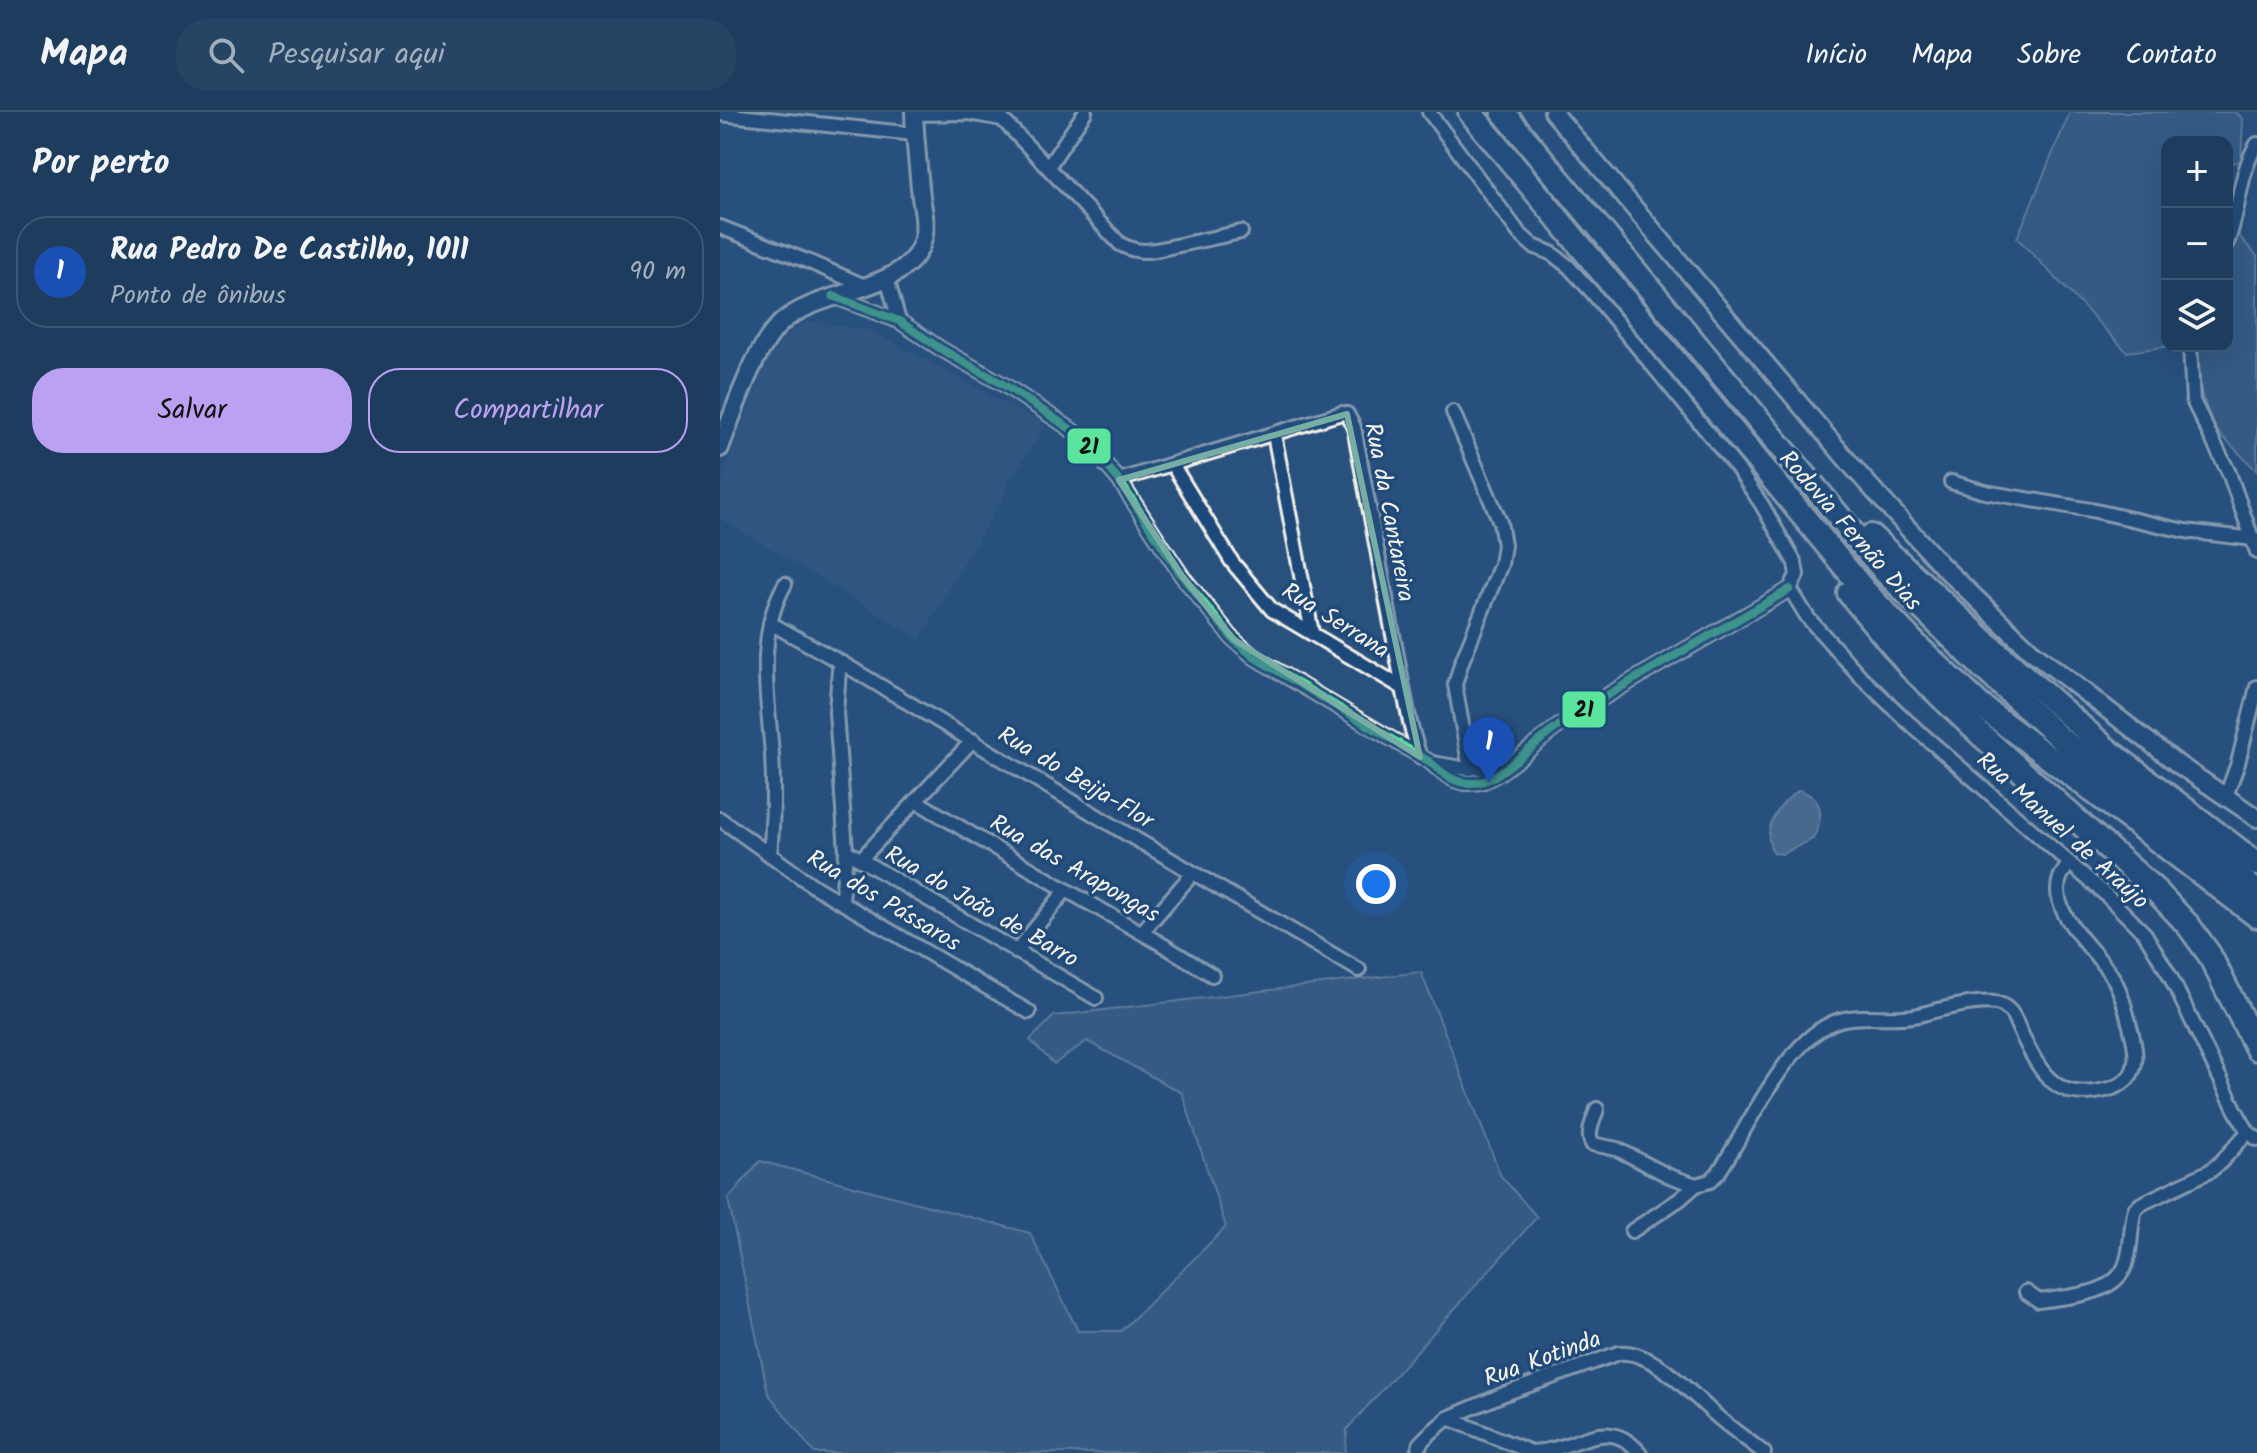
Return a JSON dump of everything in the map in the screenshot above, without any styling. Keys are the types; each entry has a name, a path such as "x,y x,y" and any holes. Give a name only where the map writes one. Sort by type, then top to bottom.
{"highway":[{"name":"Rodovia Fernão Dias","path":"1470,112 1864,590 1981,706 2254,909"},
{"name":"Rodovia Fernão Dias","path":"1503,112 1886,573 2062,740 2254,909"},
{"path":"1696,387 1748,471 1922,679 2157,892 2188,925 2209,954 2257,1049"},
{"path":"1796,465 1979,637 2085,731 2257,864"},
{"path":"1849,593 1936,663"}],"street":[{"path":"1048,167 1085,112"},
{"path":"833,296 899,321 1006,386 1087,443 1119,480 1182,576 1233,639 1254,657 1425,759 1447,777 1457,782 1486,780 1562,723 1790,589 1797,575 1795,563 1737,468 1568,266 1551,253 1533,246 1519,233 1429,112"},
{"path":"1553,112 1858,473 1942,566 2030,650 2179,765 2257,818"},
{"path":"720,448 757,357 781,323 809,304 887,278 909,263 920,250 925,230 914,113 969,113 1002,119 1120,244 1130,250 1156,250 1241,232"},
{"path":"720,114 915,134"},
{"path":"2233,227 2244,178 2257,144"},
{"path":"720,227 867,287"},
{"path":"887,278 899,321"},
{"path":"2190,352 2193,401 2229,473 2255,546"},
{"path":"1453,412 1500,522 1504,545 1501,564 1455,685 1470,769"},
{"name":"Rua da Cantareira","path":"1119,480 1347,414 1352,419 1411,727 1425,759"},
{"path":"1274,434 1312,633"},
{"name":"Rua Serrana","path":"1172,464 1232,562 1260,597 1280,616 1403,688"},
{"path":"1951,482 1985,492 2091,510 2255,546"},
{"path":"770,855 772,754 765,678 772,610 785,584"},
{"name":"Rua Manuel de Araújo","path":"1790,589 1808,618 1861,677 2145,934 2253,1135"},
{"name":"Rua do Beija-Flor","path":"770,623 1359,970"},
{"path":"842,663 836,712 846,851 842,901"},
{"path":"2226,796 2238,763 2257,687"},
{"path":"860,860 973,740"},
{"path":"1425,759 1451,767 1503,769"},
{"name":"Rua das Arapongas","path":"916,801 1212,975"},
{"name":"Rua dos Pássaros","path":"720,819 815,887 1029,1012"},
{"name":"Rua do João de Barro","path":"846,851 1096,998"},
{"path":"1632,1231 1718,1173 1786,1061 1820,1030 1840,1020 1913,1016 1993,1002 2009,1010 2048,1079 2064,1090 2091,1093 2115,1088 2129,1077 2137,1054 2114,979 2066,916 2058,897 2060,877 2070,863"},
{"path":"1142,932 1193,873"},
{"path":"1016,952 1066,890"},
{"path":"1597,1109 1590,1131 1592,1144 1617,1149 1669,1176 1696,1185"},
{"path":"2026,1292 2039,1301 2094,1291 2109,1285 2126,1265 2135,1209 2210,1171 2253,1135"},
{"name":"Rua Kotinda","path":"1417,1453 1421,1442 1448,1418 1504,1394 1619,1353 1631,1352 1662,1368 1764,1453"},
{"path":"1448,1418 1531,1452 1565,1447 1598,1434 1609,1434 1631,1442 1640,1453"}],"highlighted area":[{"path":"1347,414 1420,757 1233,639 1182,576 1119,480"}],"shaded area":[{"path":"2070,112 2236,112 2243,119 2241,161 2233,163 2233,136 2161,136 2161,347 2127,352 2017,238"},
{"path":"2233,229 2257,256 2257,471 2214,428 2186,352 2233,352"},
{"path":"808,321 870,330 1046,425 1005,489 920,639 720,518 720,490 724,473 764,367 789,333"},
{"path":"1799,790 1814,798 1820,810 1813,839 1782,854 1774,853 1769,836 1773,818"},
{"path":"1421,972 1501,1176 1537,1217 1347,1429 1345,1453 814,1453 768,1393 728,1199 760,1161 1030,1233 1078,1331 1121,1331 1226,1227 1182,1093 1087,1041 1054,1064 1030,1040 1054,1016"}],"transit line":[{"name":"21","path":"833,296 899,321 1069,428 1087,443 1119,480 1182,576 1233,639 1254,657 1461,782 1475,783 1493,777 1554,729 1591,705 1790,589"}],"place":[{"name":"Rua Pedro De Castilho, 1011","path":"1489,783"}]}
